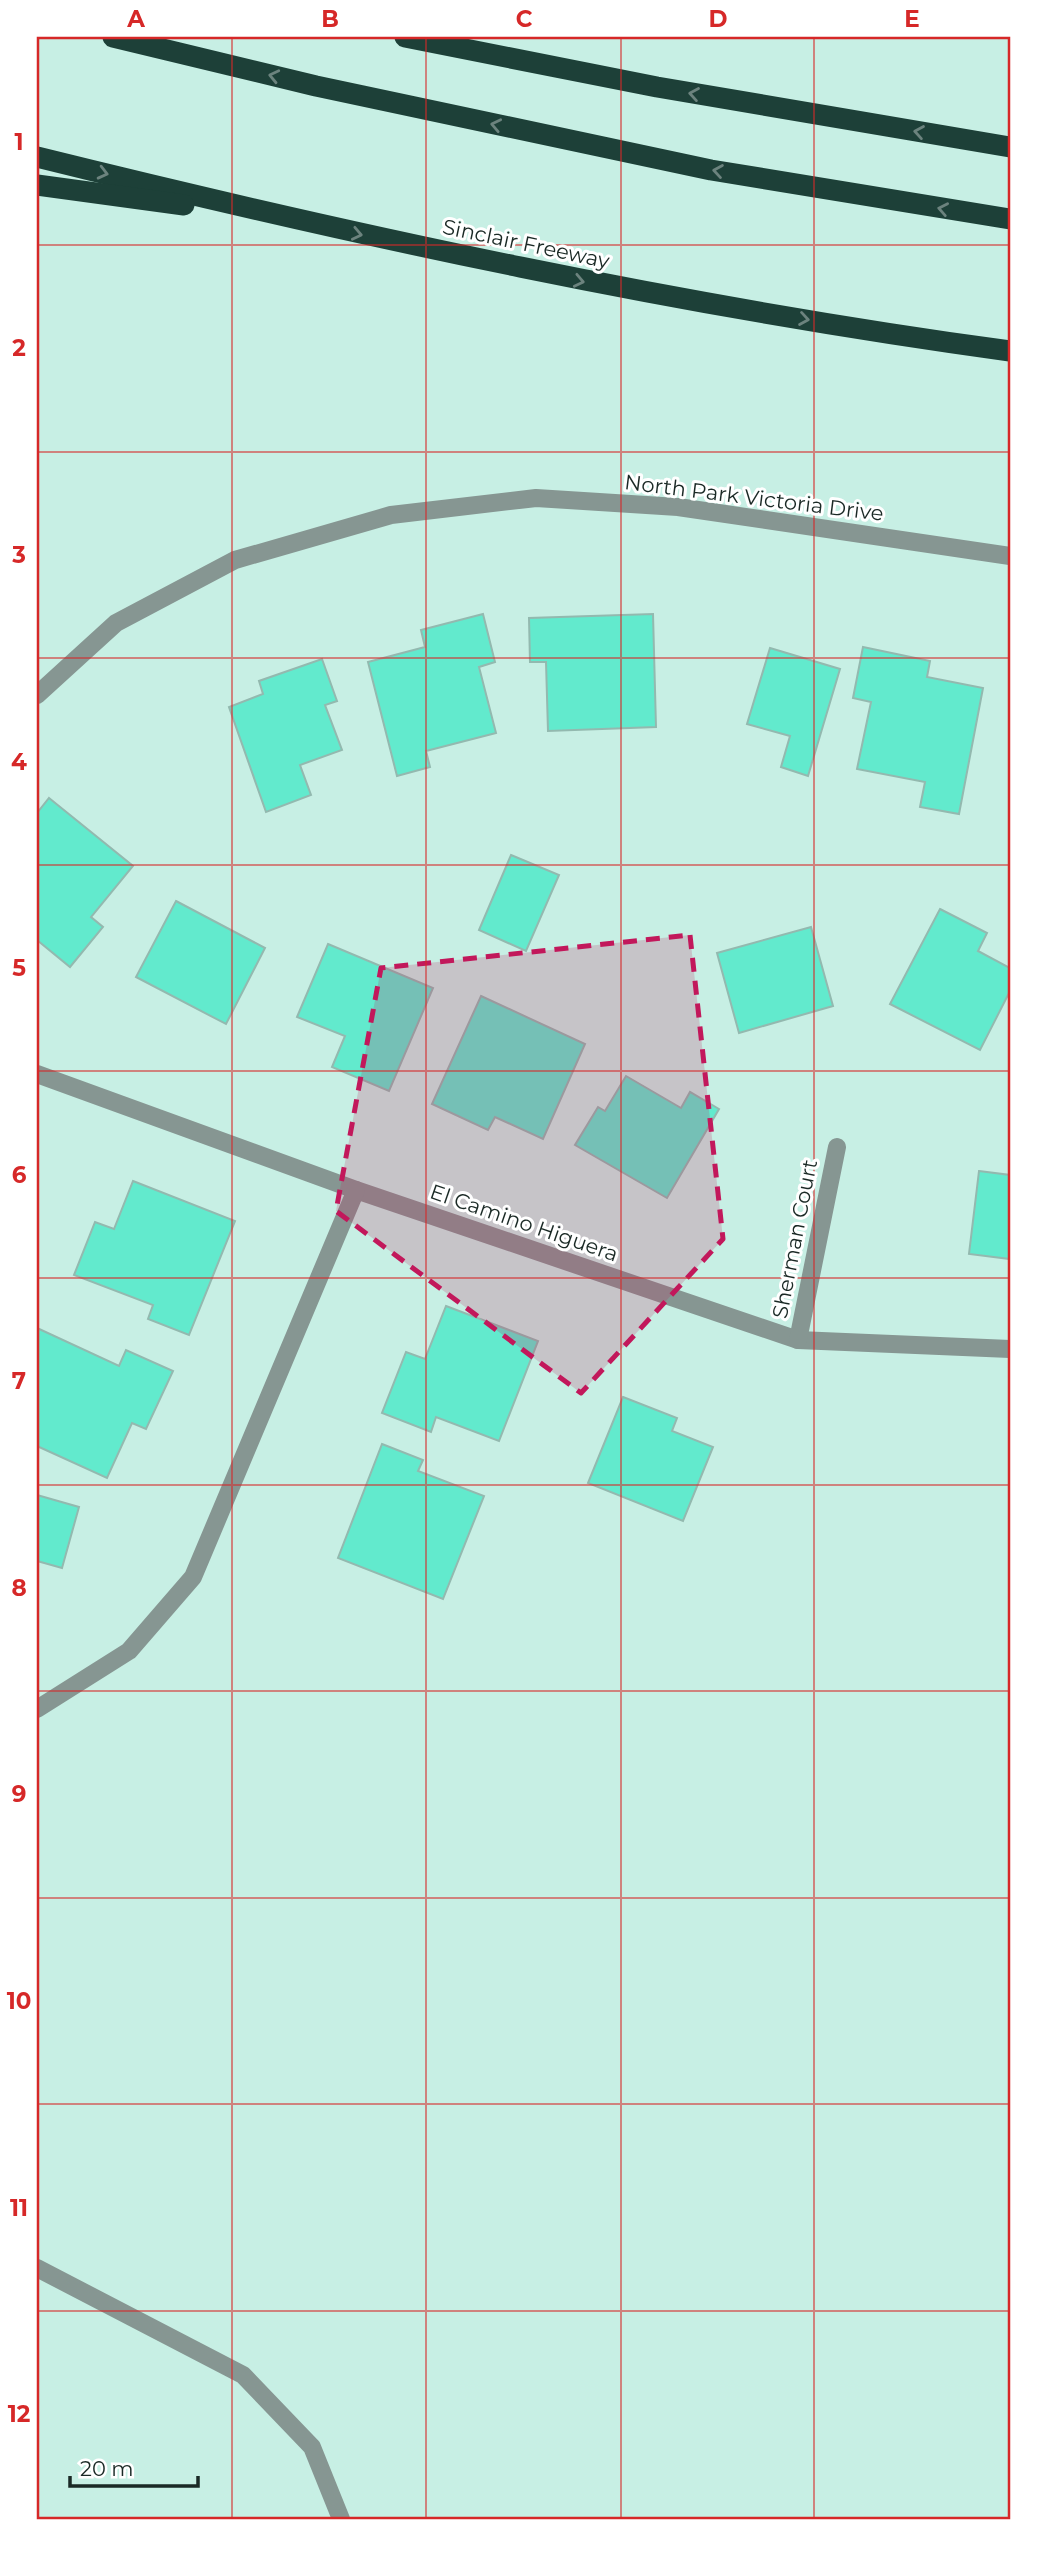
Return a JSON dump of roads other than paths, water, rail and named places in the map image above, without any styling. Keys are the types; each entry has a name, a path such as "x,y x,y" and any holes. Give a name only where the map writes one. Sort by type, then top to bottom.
{"highway":[{"path":"113,37 330,89 697,167 1010,219"},
{"path":"405,37 657,87 1010,147"},
{"name":"Sinclair Freeway","path":"37,157 290,220 610,287 1010,351"},
{"path":"37,185 290,220"}],"street":[{"name":"North Park Victoria Drive","path":"37,695 116,623 236,560 391,515 536,498 678,507 1010,556"},
{"name":"El Camino Higuera","path":"37,1074 356,1190 798,1340 1010,1349"},
{"name":"Sherman Court","path":"798,1340 837,1147"},
{"path":"37,1709 129,1651 193,1577 356,1190"},
{"path":"37,2268 243,2375 312,2447 341,2519"}]}
